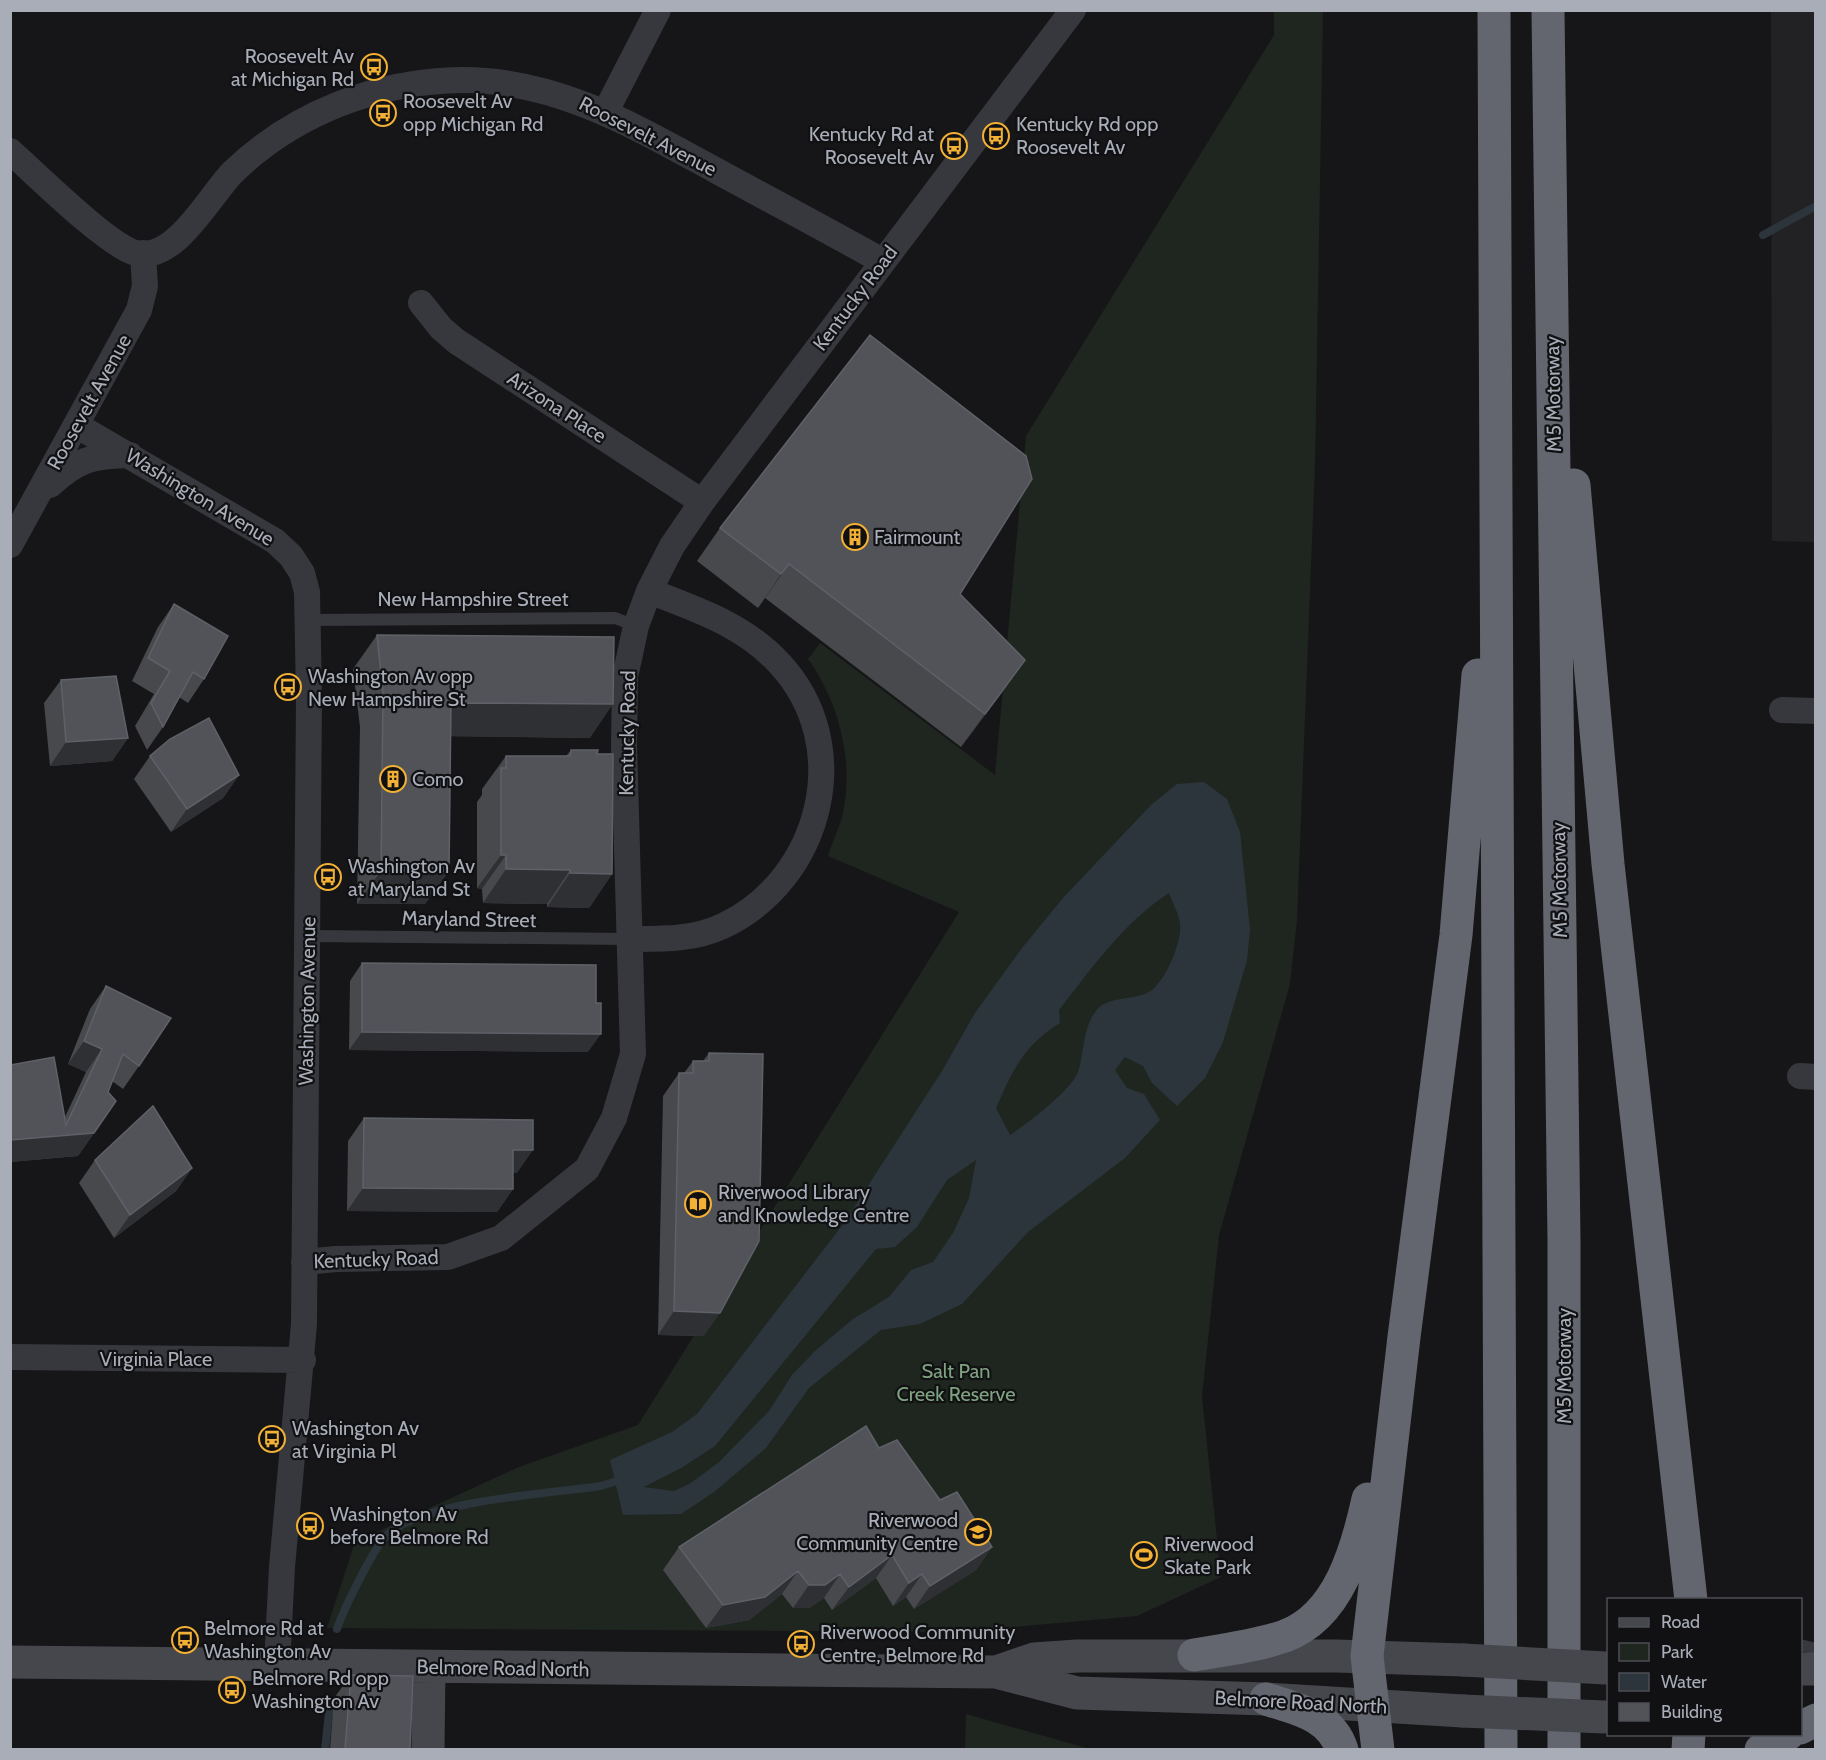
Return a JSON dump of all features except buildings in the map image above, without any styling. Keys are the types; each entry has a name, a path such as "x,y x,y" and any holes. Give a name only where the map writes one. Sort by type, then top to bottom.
{"highway":[{"path":"1494,10 1501,1749"},
{"name":"M5 Motorway","path":"1548,10 1564,1240 1564,1749"},
{"path":"1551,223 1601,795 1691,1598"},
{"path":"1378,1749 1367,1656 1404,1337 1456,935 1473,754 1496,365"},
{"path":"1194,1655 1287,1635 1323,1610 1351,1562 1362,1525 1404,1337"},
{"path":"1266,1700 1313,1714 1339,1739 1342,1749"},
{"path":"1802,1727 1815,1719"},
{"path":"1761,1749 1784,1736"}],"main road":[{"name":"Belmore Road North","path":"996,1672 1034,1659 1194,1655 1367,1656 1607,1668"},
{"name":"Belmore Road North","path":"10,1662 996,1672 1077,1693 1606,1717"},
{"path":"428,1749 429,1667"}],"street":[{"path":"606,111 658,10"},
{"name":"Kentucky Road","path":"303,1262 336,1259 448,1257 501,1238 587,1169 614,1118 633,1054 624,746 625,677 636,626 650,591 672,546 702,502 1073,10"},
{"name":"Roosevelt Avenue","path":"10,545 139,310 145,286 142,254 173,243 191,224 221,184 260,149 321,111 377,91 431,82 489,81 550,91 606,111 882,261"},
{"path":"10,152 107,236 125,248 142,254"},
{"name":"Arizona Place","path":"421,303 441,328 456,341 702,502"},
{"name":"Washington Avenue","path":"76,425 275,541 291,556 302,573 307,592 308,936 303,1360 282,1567 277,1665"},
{"path":"38,496 69,467 84,460 98,456 130,455"},
{"path":"630,939 677,939 704,933 738,917 765,899 796,862 808,840 818,809 821,784 818,733 810,708 795,682 780,663 747,634 703,612 650,591"},
{"path":"1782,710 1815,711"},
{"name":"Virginia Place","path":"10,1357 303,1360"}],"lane":[{"name":"New Hampshire Street","path":"308,620 615,618 636,626"},
{"name":"Maryland Street","path":"308,936 630,939"}],"shaded area":[{"path":"1771,11 1815,11 1815,542 1772,541"}],"green space":[{"name":"Salt Pan Creek Reserve","path":"1274,11 1323,11 1315,465 1297,920 1290,984 1219,1235 1202,1397 1221,1577 1137,1616 958,1632 327,1628 355,1542 519,1467 638,1425 959,912 828,856 842,817 846,796 845,755 836,714 819,676 808,659 820,643 995,775 1026,436 1274,35"},
{"path":"966,1714 1090,1749 965,1749"}],"water":[{"path":"1204,782 1227,799 1240,832 1250,930 1247,960 1223,1042 1205,1078 1177,1106 1152,1083 1143,1066 1125,1057 1115,1070 1127,1088 1144,1094 1160,1120 1125,1158 1028,1232 962,1304 920,1324 881,1330 809,1388 766,1448 714,1492 681,1514 623,1515 610,1460 672,1432 697,1414 844,1223 942,1071 975,1013 1022,948 1063,898 1151,805 1177,784","holes":["1169,893 1178,916 1180,930 1176,950 1167,971 1149,992 1106,1003 1095,1012 1084,1040 1079,1069 1069,1086 1060,1096 1010,1135 996,1108 1020,1060 1037,1041 1060,1023 1059,1010 1123,932 1153,904","976,1160 969,1198 953,1233 933,1262 911,1270 889,1297 853,1319 815,1351 792,1375 769,1411 719,1462 691,1483 674,1491 644,1487 683,1467 715,1446 876,1249 895,1247 917,1227 947,1180"]}],"waterway":[{"path":"1763,235 1816,206"},
{"path":"337,1629 352,1594 376,1550 389,1533 408,1522 460,1506 601,1486 623,1479"},
{"path":"325,1750 330,1703"}],"place":[{"name":"Roosevelt Av at Michigan Rd","path":"374,67"},
{"name":"Roosevelt Av opp Michigan Rd","path":"383,113"},
{"name":"Kentucky Rd opp Roosevelt Av","path":"996,136"},
{"name":"Kentucky Rd at Roosevelt Av","path":"954,146"},
{"name":"Fairmount","path":"855,537"},
{"name":"Washington Av opp New Hampshire St","path":"288,687"},
{"name":"Como","path":"393,779"},
{"name":"Washington Av at Maryland St","path":"328,877"},
{"name":"Riverwood Library and Knowledge Centre","path":"698,1204"},
{"name":"Washington Av at Virginia Pl","path":"272,1439"},
{"name":"Washington Av before Belmore Rd","path":"310,1526"},
{"name":"Riverwood Community Centre","path":"978,1532"},
{"name":"Riverwood Skate Park","path":"1144,1555"},
{"name":"Belmore Rd at Washington Av","path":"185,1640"},
{"name":"Riverwood Community Centre, Belmore Rd","path":"801,1644"},
{"name":"Belmore Rd opp Washington Av","path":"232,1690"}]}
